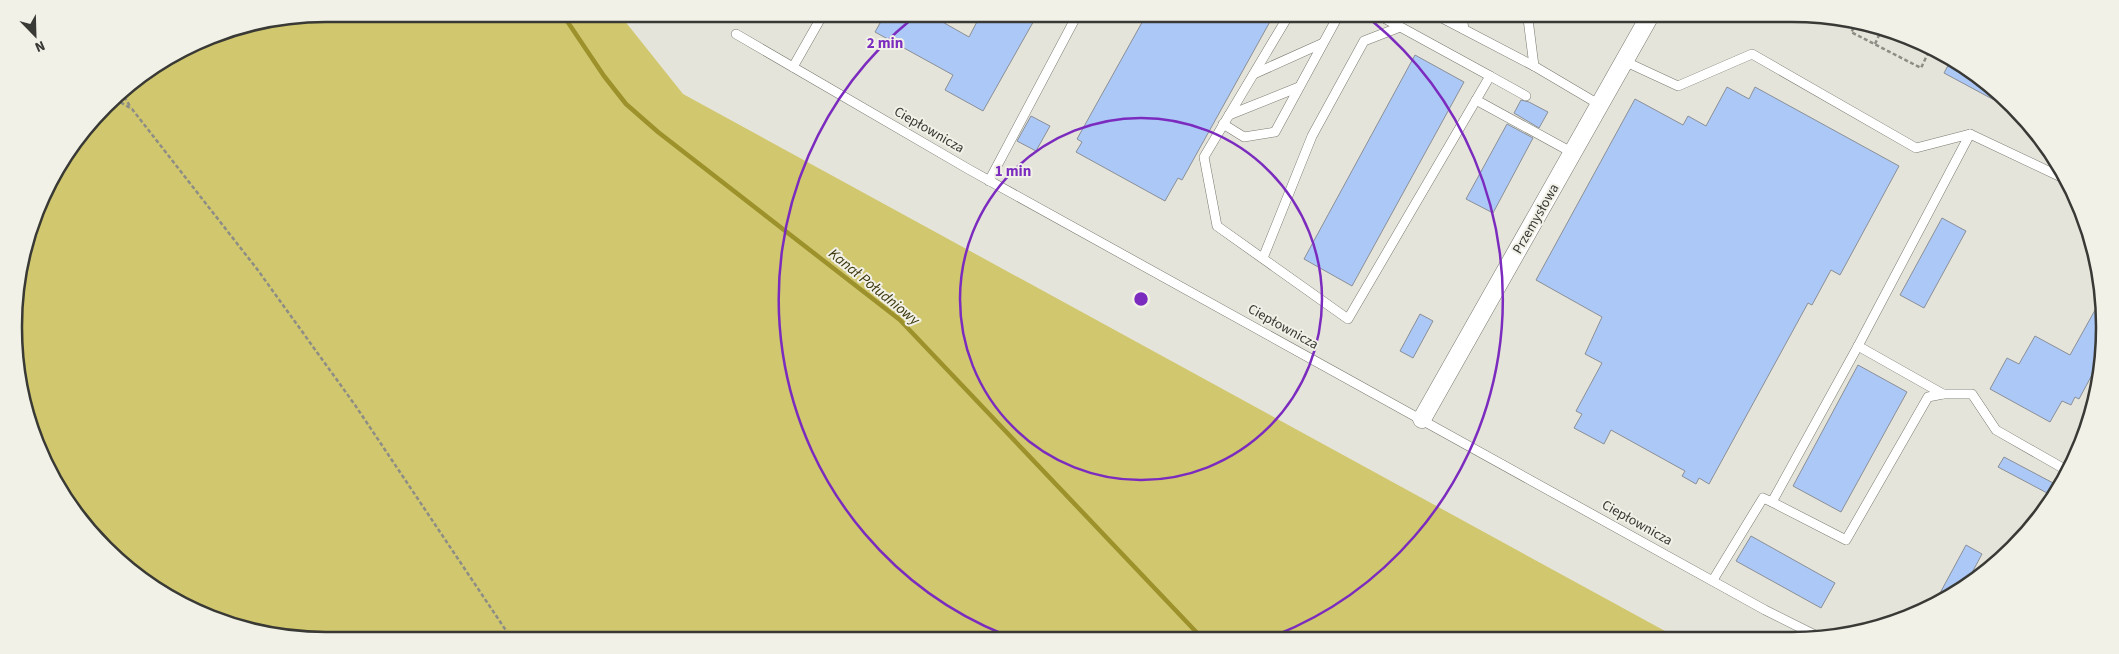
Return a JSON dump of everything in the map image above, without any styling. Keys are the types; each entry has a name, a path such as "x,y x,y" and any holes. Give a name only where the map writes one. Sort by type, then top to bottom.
{"street":[{"name":"Przemysłowa","path":"1422,419 1646,22"}],"lane":[{"path":"793,67 819,22"},
{"path":"989,180 1073,22"},
{"path":"1286,22 1204,157 1217,226 1348,319 1490,76"},
{"path":"1224,124 1244,137 1275,132 1335,22"},
{"path":"1391,22 1526,96"},
{"path":"1450,22 1534,66 1600,105"},
{"path":"1463,22 1464,29"},
{"path":"1528,22 1534,66"},
{"path":"1263,258 1312,136 1364,41 1400,27"},
{"name":"Ciepłownicza","path":"736,34 989,180 1806,631"},
{"path":"1254,74 1323,43"},
{"path":"1624,61 1678,86 1752,54 1916,148 1970,134 2056,175"},
{"path":"1229,115 1299,87"},
{"path":"1476,100 1573,153"},
{"path":"1772,502 1858,346 1970,134"},
{"path":"1858,346 1943,394"},
{"path":"1713,580 1763,498 1846,540 1928,397 1943,394 1972,394 1996,430 2062,467"}],"path":[{"path":"1854,29 1851,32 1921,68 1927,54"},
{"path":"1875,44 1880,36"},
{"path":"125,99 132,110 257,269 344,389 507,632"},
{"path":"121,103 132,110"}],"shaded area":[{"path":"626,22 683,94 1667,632 307,631 268,626 248,621 210,608 175,591 126,556 98,528 63,479 39,425 28,386 25,367 22,327 23,307 28,268 33,248 54,192 85,142 126,98 175,63 210,46 248,33 268,28 307,23"}],"building":[{"path":"881,22 943,22 969,37 977,22 1033,22 983,111 945,90 953,75 875,32"},
{"path":"1142,22 1270,22 1182,180 1178,178 1165,201 1076,152 1082,142 1077,139"},
{"path":"1415,55 1464,82 1352,286 1304,259"},
{"path":"1948,66 1977,85 1996,101 1944,73"},
{"path":"1727,87 1749,99 1755,87 1899,166 1840,275 1831,270 1812,305 1808,303 1709,484 1699,478 1696,484 1682,476 1685,471 1611,430 1604,444 1574,428 1582,414 1576,411 1602,363 1585,354 1602,317 1536,280 1635,99 1683,125 1688,116 1706,126"},
{"path":"1521,100 1548,112 1539,128 1514,113"},
{"path":"1031,116 1050,126 1036,151 1017,141"},
{"path":"1507,124 1533,138 1493,213 1466,199"},
{"path":"1942,218 1966,231 1924,308 1900,295"},
{"path":"2096,308 2096,347 2093,373 2079,399 2075,397 2071,405 2062,401 2050,422 1990,389 2007,358 2019,364 2035,336 2070,355"},
{"path":"1420,314 1433,321 1413,358 1400,351"},
{"path":"1858,365 1907,392 1841,512 1793,486"},
{"path":"2004,457 2053,483 2047,493 1998,467"},
{"path":"1751,536 1835,583 1821,608 1736,561"},
{"path":"1966,545 1982,554 1972,572 1940,593"}],"waterway":[{"name":"Kanał Południowy","path":"568,22 604,76 626,104 658,132 900,320 1196,632"}]}
